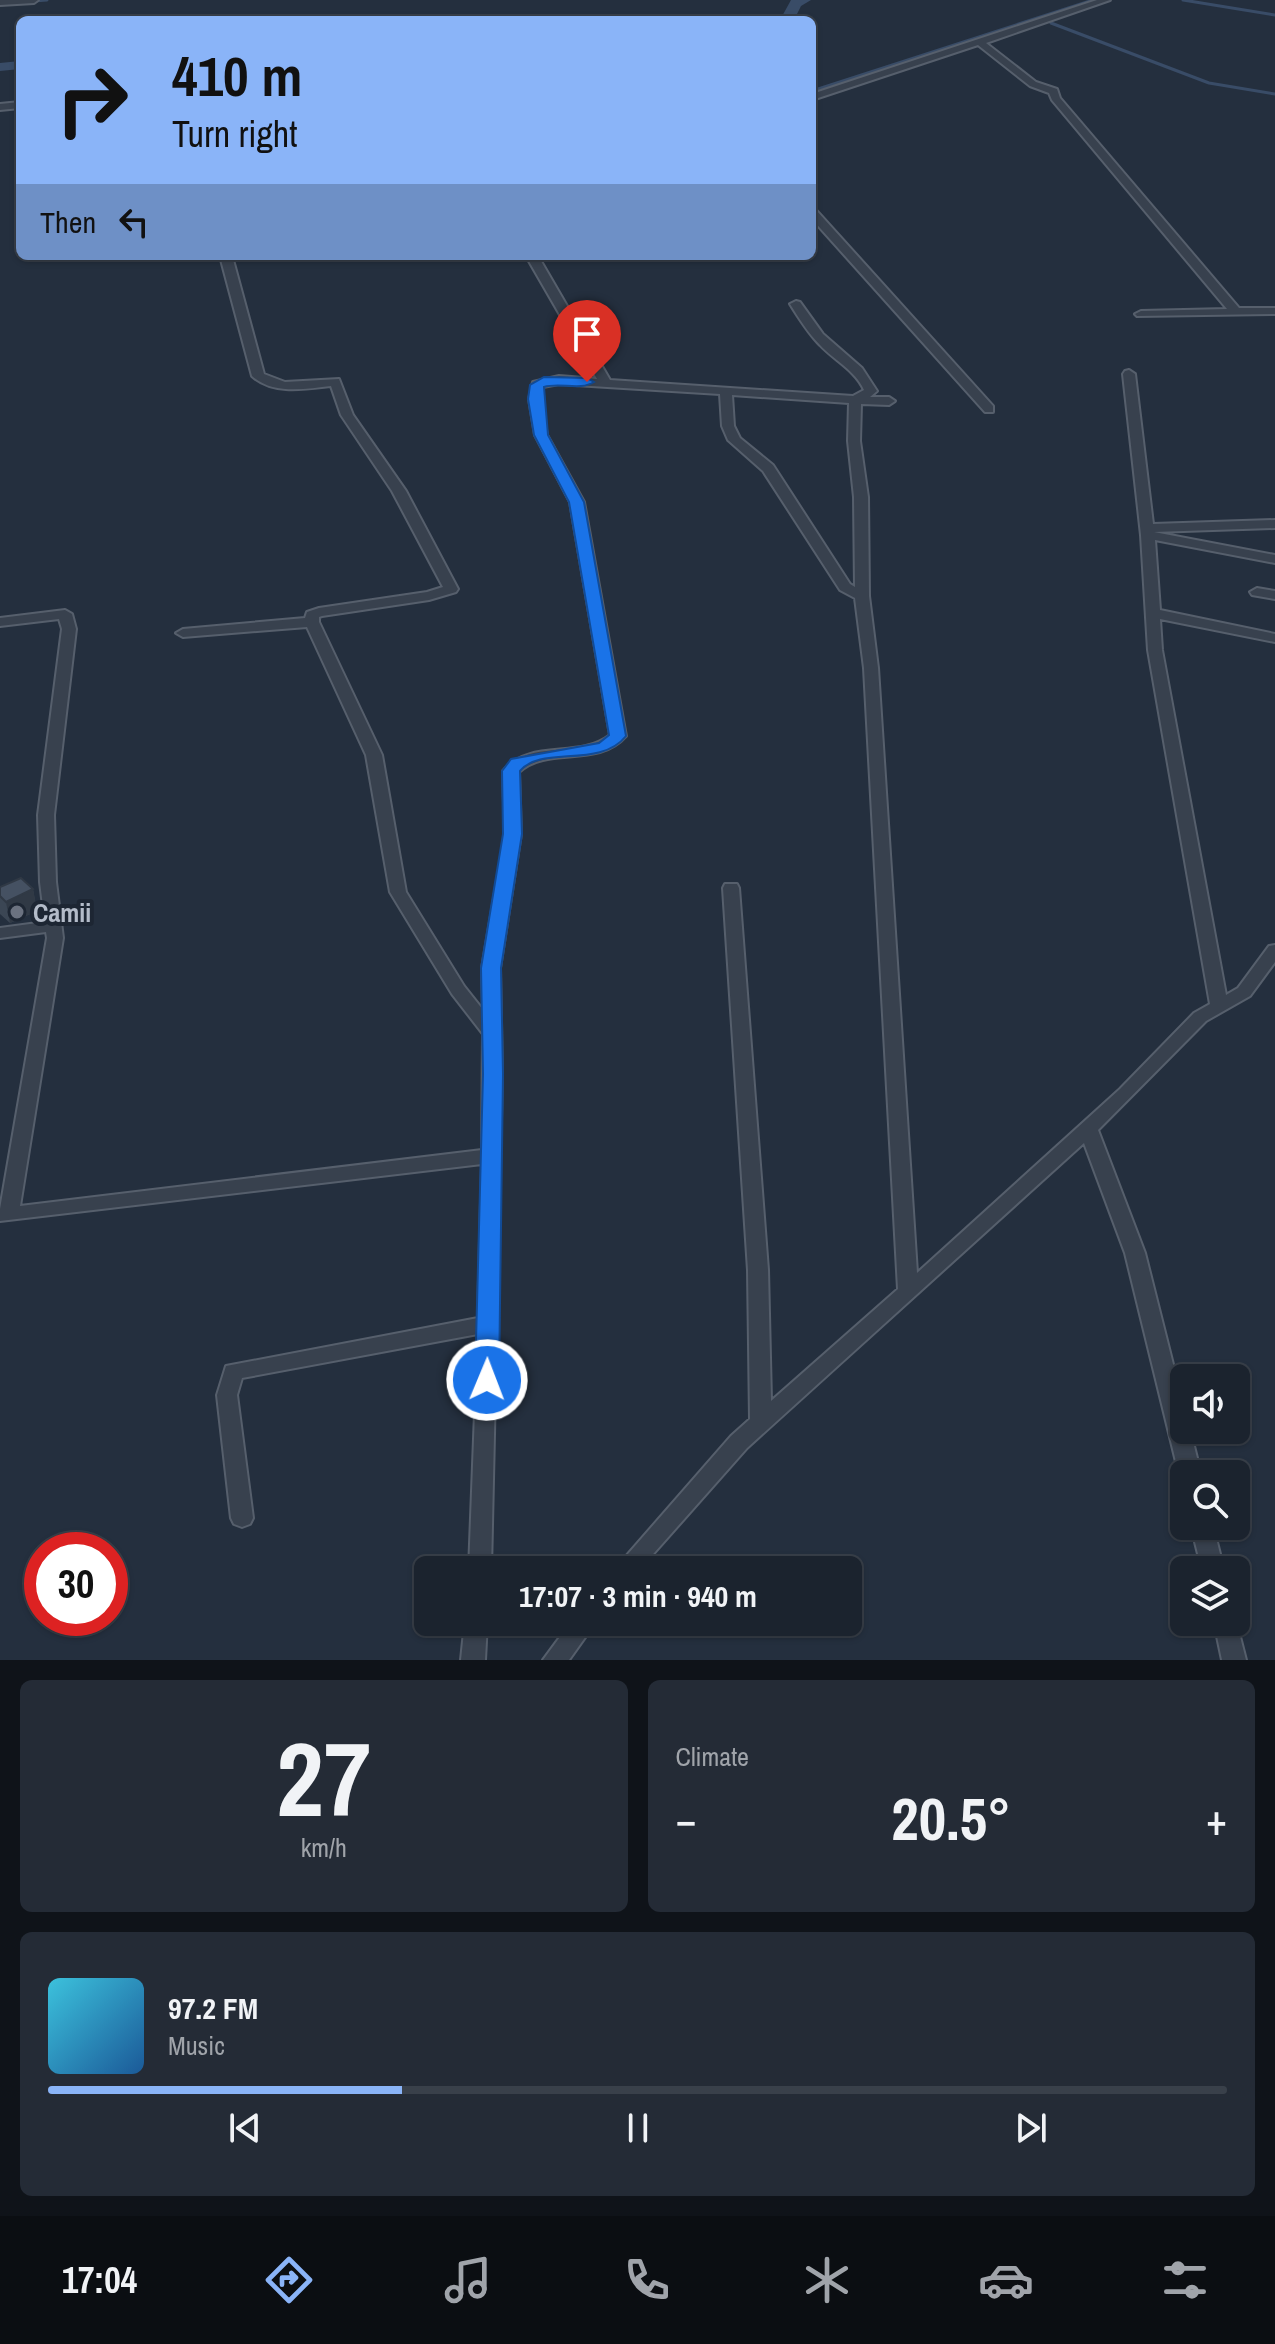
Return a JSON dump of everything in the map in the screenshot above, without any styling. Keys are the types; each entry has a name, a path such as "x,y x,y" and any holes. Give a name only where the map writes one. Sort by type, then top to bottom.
{"street":[{"path":"0,2 34,0"},
{"path":"816,96 1106,0"},
{"path":"978,41 1033,84 1054,91 1055,98 1236,312"},
{"path":"816,216 989,409"},
{"path":"227,260 258,376 283,386 335,382 347,415 399,491 451,589 429,596 319,612 312,615 312,622 374,755 398,892 458,990 493,1034"},
{"path":"534,260 606,383"},
{"path":"796,304 826,345 853,364 868,383 871,391 855,400"},
{"path":"1141,314 1275,311"},
{"path":"1129,374 1148,531 1155,650 1219,1006"},
{"path":"480,1556 488,1324 493,1034 491,968 513,834 511,771 517,763 534,758 605,748 618,736 577,502 541,435 535,399 537,385 548,380 889,401"},
{"path":"726,393 728,426 734,440 768,468 845,587 862,596"},
{"path":"855,400 854,441 861,497 862,596 871,668 908,1292"},
{"path":"1148,531 1275,524"},
{"path":"1239,526 1249,555"},
{"path":"1148,531 1275,559"},
{"path":"1257,592 1275,595"},
{"path":"1153,613 1275,638"},
{"path":"0,622 65,614 68,646 58,701 46,815 55,938 4,1214 491,1156"},
{"path":"183,633 312,622"},
{"path":"731,888 758,1270 761,1423"},
{"path":"0,933 52,926"},
{"path":"636,1556 761,1423 1088,1128 1200,1017 1244,992 1275,950"},
{"path":"1088,1128 1135,1253 1187,1460"},
{"path":"242,1518 227,1395 233,1372 488,1324"},
{"path":"473,1660 475,1636"},
{"path":"555,1660 574,1636"},
{"path":"1228,1636 1234,1660"}],"building":[{"path":"21,878 33,889 6,902 0,896 0,887"}],"waterway":[{"path":"34,1 47,0"},
{"path":"789,16 795,3 804,0"},
{"path":"816,90 1093,0"},
{"path":"1183,0 1275,15"},
{"path":"1051,23 1209,83 1275,94"},
{"path":"0,67 16,65"}],"place":[{"name":"Camii","path":"17,912"}],"route":[{"path":"487,1380 493,1074 491,968 513,834 509,786 511,771 517,763 534,758 605,748 618,736 577,502 541,435 535,399 537,385 548,380 587,382"}]}
